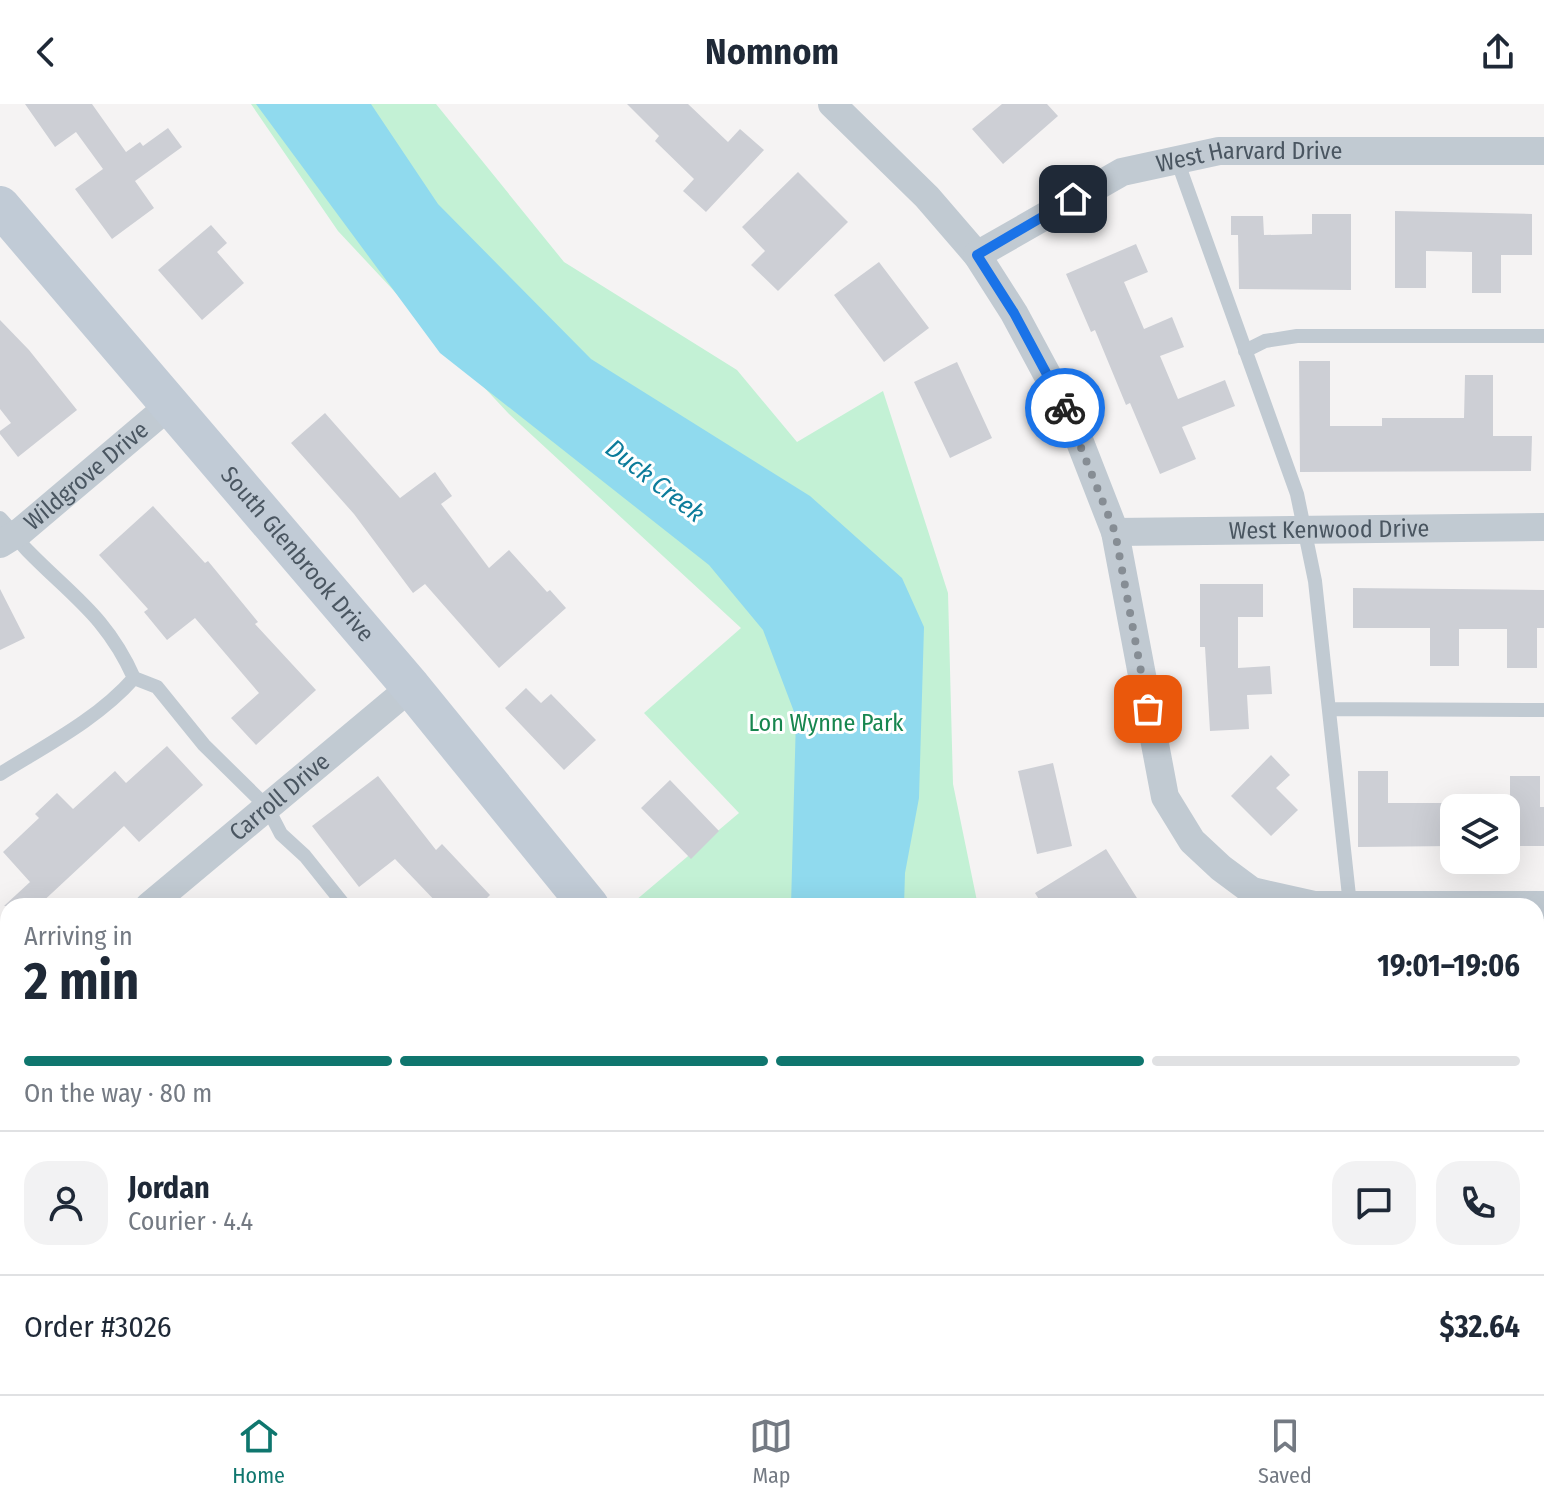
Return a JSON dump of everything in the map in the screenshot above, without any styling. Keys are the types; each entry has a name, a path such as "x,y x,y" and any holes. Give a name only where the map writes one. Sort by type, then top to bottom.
{"street":[{"path":"832,104 927,197 977,255 1014,313 1071,419 1115,532 1165,797 1192,841 1221,868 1252,891 1283,898"},
{"name":"West Harvard Drive","path":"977,255 1122,172 1219,151 1544,151"},
{"name":"South Glenbrook Drive","path":"0,206 411,687 582,898"},
{"name":"Wildgrove Drive","path":"5,532 170,405"},
{"name":"West Kenwood Drive","path":"1115,532 1544,527"},
{"name":"Carroll Drive","path":"159,898 411,687"}],"lane":[{"path":"1177,160 1297,494 1315,581 1349,898"},
{"path":"1245,351 1265,341 1297,336 1544,336"},
{"path":"5,532 92,611 121,650 134,678 157,687 204,745 267,807 281,834 305,856 339,898"},
{"path":"0,774 74,727 134,678"},
{"path":"1330,709 1544,710"}],"green space":[{"name":"Lon Wynne Park","path":"251,104 436,104 564,262 737,370 797,442 883,391 948,593 953,784 976,898 638,898 739,813 644,713 741,628 509,414 338,231"}],"water":[{"name":"Duck Creek","path":"256,104 371,104 438,204 591,359 810,496 902,578 924,627 919,798 905,873 904,898 791,898 796,717 763,630 709,565 440,353"}],"building":[{"path":"25,104 92,104 126,152 140,142 143,146 168,128 182,147 135,181 154,208 112,239 75,189 103,169 76,132 55,147"},
{"path":"627,104 688,104 728,142 740,129 764,150 706,212 683,191 694,179 655,141 659,136"},
{"path":"1002,104 1047,104 1058,116 1003,164 972,129"},
{"path":"798,172 848,222 778,291 751,265 765,251 742,227"},
{"path":"1395,211 1532,214 1532,255 1501,255 1501,293 1472,293 1472,252 1426,251 1426,288 1395,288"},
{"path":"1312,214 1351,214 1351,290 1239,289 1238,235 1231,235 1231,216 1263,216 1264,235 1312,234"},
{"path":"211,225 227,243 217,252 244,283 202,320 158,270"},
{"path":"1136,244 1148,272 1124,282 1144,329 1172,317 1184,347 1160,356 1178,399 1225,380 1235,406 1182,427 1196,459 1160,474 1130,403 1126,405 1095,330 1091,332 1066,274"},
{"path":"879,262 929,328 884,362 834,295"},
{"path":"0,320 29,350 77,410 18,457 0,434 11,423 0,409"},
{"path":"1299,361 1330,361 1330,426 1382,426 1382,418 1464,418 1465,375 1493,375 1493,436 1532,436 1531,471 1300,472"},
{"path":"957,362 992,438 950,458 914,382"},
{"path":"325,413 400,498 435,472 452,496 441,504 489,568 509,550 566,608 499,668 425,584 413,593 354,514 291,443"},
{"path":"153,506 205,563 208,561 258,622 255,624 316,690 256,745 231,718 259,693 195,618 167,640 144,612 148,609 99,555"},
{"path":"1200,584 1263,584 1263,617 1238,617 1238,668 1270,666 1272,694 1247,695 1249,729 1210,731 1205,647 1200,647"},
{"path":"1353,588 1544,590 1544,628 1537,628 1537,668 1507,668 1507,629 1459,629 1459,666 1430,666 1430,628 1353,628"},
{"path":"0,589 25,638 0,650"},
{"path":"526,688 541,703 551,694 596,740 564,770 505,708"},
{"path":"167,746 203,785 139,842 124,826 47,898 13,898 30,882 3,852 39,818 35,814 57,793 73,809 115,771 126,783"},
{"path":"1271,755 1290,775 1276,788 1298,810 1271,836 1231,796"},
{"path":"1053,763 1072,846 1037,854 1018,771"},
{"path":"1358,771 1388,771 1388,803 1440,803 1440,846 1358,847"},
{"path":"378,776 436,850 442,844 490,895 487,898 432,898 395,859 359,887 312,826"},
{"path":"1510,776 1540,776 1544,846 1520,846 1520,794 1510,794"},
{"path":"670,780 719,831 691,859 641,808"},
{"path":"1106,849 1137,898 1038,898 1035,893"}],"way so far":[{"path":"1065,408 1115,532 1148,709"}],"route":[{"path":"1065,408 1014,313 977,255 1073,199"}]}
